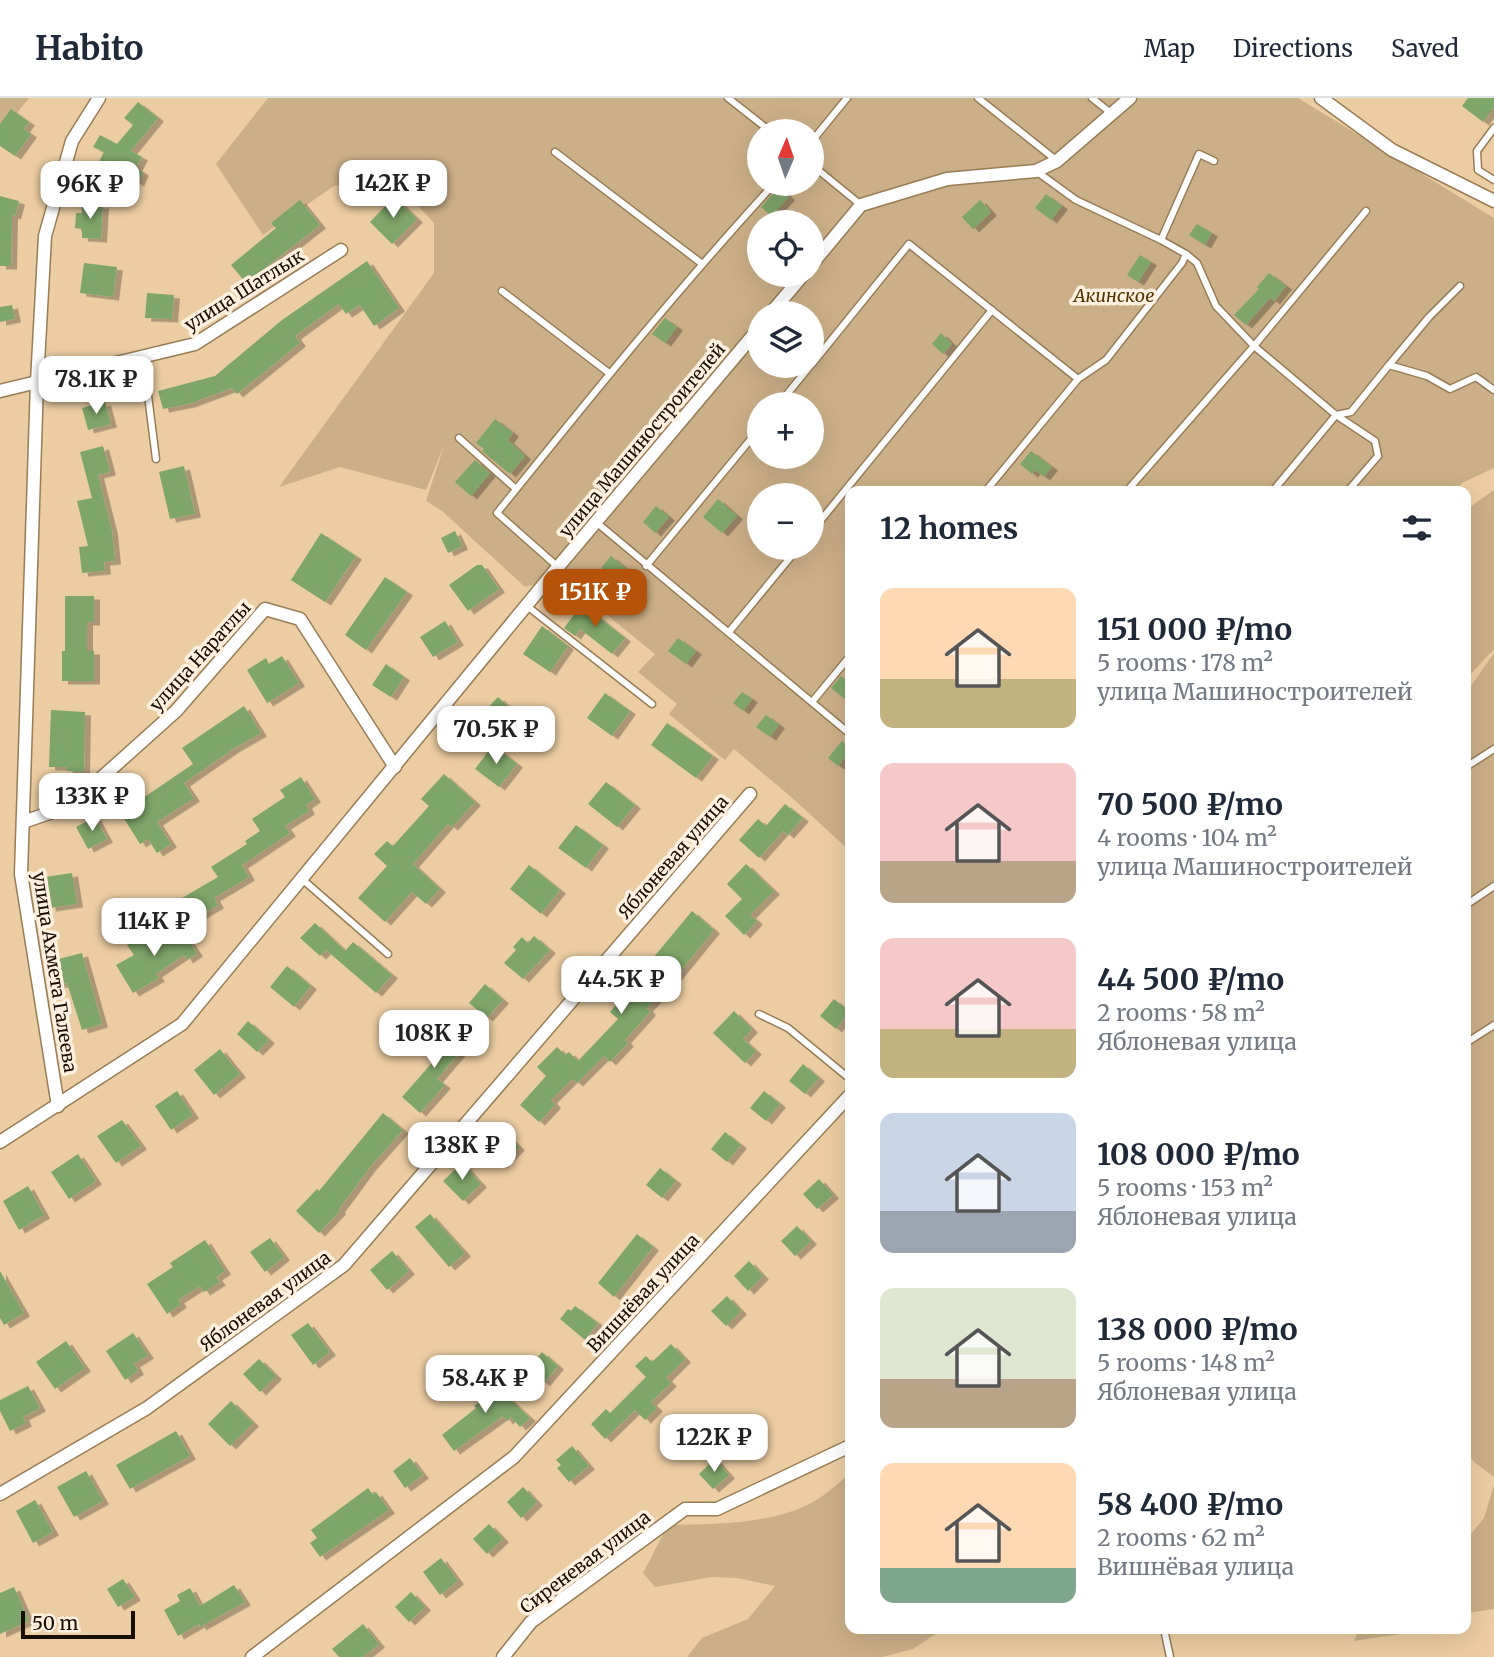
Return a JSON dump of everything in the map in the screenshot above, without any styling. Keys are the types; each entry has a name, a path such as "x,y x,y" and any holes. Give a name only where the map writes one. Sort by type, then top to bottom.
{"street":[{"name":"улица Ахмета Галеева","path":"58,1106 21,874 37,382 45,236 72,141 99,98"},
{"path":"824,250 861,205 947,179 1036,171 1057,161 1130,98"},
{"path":"1321,98 1392,150 1494,201"},
{"name":"улица Шатлык","path":"0,391 195,344 341,250"},
{"path":"781,301 793,287"},
{"name":"улица Машиностроителей","path":"0,1142 182,1024 558,566 747,342"},
{"name":"улица Наратлы","path":"23,822 70,806 176,710 265,609 300,619 394,767"},
{"name":"Яблоневая улица","path":"0,1494 147,1408 344,1265 750,794"},
{"name":"Вишнёвая улица","path":"252,1657 514,1457 845,1100"},
{"name":"Сиреневая улица","path":"503,1657 531,1622 685,1509 717,1509 845,1448"}],"lane":[{"path":"728,98 755,119"},
{"path":"824,126 847,98"},
{"path":"978,98 1057,161"},
{"path":"1092,98 1112,114"},
{"path":"1494,128 1477,151 1478,170 1494,180"},
{"path":"555,152 701,263"},
{"path":"1161,240 1199,154 1214,161"},
{"path":"1036,171 1076,200 1161,240 1198,263 1216,306 1254,346 1336,415 1375,441 1378,456 1352,486"},
{"path":"824,175 861,205"},
{"path":"558,566 497,513 701,263 763,196"},
{"path":"1131,486 1254,346 1366,211"},
{"path":"824,349 909,244 1078,379"},
{"path":"990,486 1078,379 1106,360 1182,263 1186,254"},
{"path":"1277,486 1336,415 1351,412 1429,317 1460,286"},
{"path":"502,291 609,373"},
{"path":"849,486 992,310"},
{"path":"143,356 156,459"},
{"path":"1389,365 1427,376 1450,389 1476,377 1494,390"},
{"path":"789,392 800,378"},
{"path":"459,438 516,489"},
{"path":"646,566 747,444"},
{"path":"824,516 845,490"},
{"path":"596,522 845,730"},
{"path":"729,632 788,560"},
{"path":"527,606 652,704"},
{"path":"812,702 845,662"},
{"path":"1471,764 1494,749"},
{"path":"302,879 388,954"},
{"path":"1471,902 1494,886"},
{"path":"759,1014 788,1028 845,1075"},
{"path":"1471,1040 1494,1025"},
{"path":"1165,1634 1170,1657"}],"green space":[{"path":"0,98 29,98 0,134"},
{"name":"Акинское","path":"268,98 1298,98 1494,218 1494,468 1460,486 845,486 845,846 734,749 725,760 669,714 677,704 638,672 655,654 560,577 525,587 442,511 426,501 445,443 426,490 340,467 279,487 434,273 434,223 392,178 334,186 263,235 216,164"},
{"path":"1494,490 1494,649 1471,674 1471,506"},
{"path":"1494,653 1494,1477 1471,1458 1471,686"},
{"path":"845,1477 845,1634 936,1634 913,1649 882,1657 687,1657 702,1638 748,1619 775,1586 737,1578 712,1577 655,1587 643,1573 668,1525 767,1518 805,1506"},
{"path":"1494,1485 1494,1609 1471,1612 1471,1534 1484,1518"},
{"path":"1357,1634 1400,1634 1354,1641"}],"building":[{"path":"1468,98 1494,98 1494,107 1483,122 1462,106"},
{"path":"138,102 158,118 131,151 142,157 136,168 143,172 138,183 129,178 126,185 95,169 104,152 93,147 100,135 117,144 133,125 124,118"},
{"path":"11,109 29,122 24,129 31,134 15,156 0,146 0,124"},
{"path":"1046,194 1062,206 1051,220 1035,208"},
{"path":"0,196 19,201 15,216 12,215 11,266 0,266"},
{"path":"771,196 789,197 777,210 764,210 761,207"},
{"path":"394,197 417,219 392,244 370,222"},
{"path":"300,200 320,225 246,283 231,265 276,228 271,223"},
{"path":"980,200 991,212 973,229 962,217"},
{"path":"82,204 103,205 101,239 82,238 82,229 75,228 76,213 82,213"},
{"path":"1197,224 1212,233 1205,245 1189,235"},
{"path":"1140,255 1151,262 1138,282 1127,275"},
{"path":"367,261 399,308 374,326 360,305 346,314 339,304 295,336 300,343 237,394 232,388 189,404 163,409 158,391 215,376 282,320"},
{"path":"84,263 117,267 113,297 80,293"},
{"path":"1269,273 1286,286 1274,301 1270,298 1246,325 1234,315 1259,289 1257,287"},
{"path":"147,293 174,295 172,319 145,318"},
{"path":"12,305 15,319 0,322 0,307"},
{"path":"665,318 677,327 665,343 652,334"},
{"path":"941,333 952,344 943,354 932,344"},
{"path":"105,402 111,424 88,430 82,408"},
{"path":"495,419 513,433 508,440 525,456 510,474 476,443"},
{"path":"103,446 110,472 98,475 112,531 115,561 104,562 105,571 82,573 79,547 88,546 77,501 92,498 80,452"},
{"path":"1031,451 1052,467 1044,477 1035,470 1032,474 1020,464"},
{"path":"475,460 490,473 471,496 455,482"},
{"path":"184,466 195,514 170,519 159,472"},
{"path":"718,499 737,516 722,533 703,517"},
{"path":"656,506 669,517 655,533 643,522"},
{"path":"455,531 462,546 448,553 441,538"},
{"path":"321,533 356,556 325,602 291,580"},
{"path":"611,556 631,573 621,585 601,568"},
{"path":"477,565 482,565 499,589 468,611 449,585"},
{"path":"385,577 407,592 366,650 345,635"},
{"path":"65,596 94,596 94,622 87,622 87,651 94,651 94,681 62,681"},
{"path":"582,604 625,638 612,654 580,629 575,636 564,628"},
{"path":"445,621 458,642 433,657 420,637"},
{"path":"542,626 568,646 550,672 523,654"},
{"path":"678,638 696,651 686,664 668,651"},
{"path":"282,656 299,683 267,703 247,670 266,658 269,664"},
{"path":"386,664 404,677 391,697 372,685"},
{"path":"841,676 845,679 845,699 831,688"},
{"path":"742,692 752,699 743,711 733,703"},
{"path":"605,693 630,711 612,736 587,718"},
{"path":"498,697 515,713 497,732 480,716"},
{"path":"244,706 261,733 184,783 194,798 157,822 171,844 157,853 148,839 140,844 118,809 141,795 143,798 193,764 182,748"},
{"path":"51,710 85,712 84,772 66,771 67,767 49,767"},
{"path":"766,715 779,725 770,737 756,727"},
{"path":"667,723 713,756 696,778 651,745"},
{"path":"842,741 845,744 845,757 838,766 828,758"},
{"path":"493,745 517,764 499,787 475,769"},
{"path":"444,774 475,802 452,827 448,824 413,864 440,889 426,904 412,892 385,922 358,898 387,866 374,854 387,841 393,846 429,806 421,799"},
{"path":"301,777 315,799 306,805 309,811 285,826 290,833 242,865 249,877 214,898 218,905 194,919 182,898 218,877 211,867 247,844 245,841 260,831 252,819 285,797 280,790"},
{"path":"606,782 635,805 617,827 588,804"},
{"path":"785,804 803,818 788,835 783,831 759,858 739,840 758,819 766,826"},
{"path":"95,817 107,839 88,849 76,827"},
{"path":"576,825 603,845 586,868 558,848"},
{"path":"746,864 774,891 750,915 757,921 744,935 725,916 742,899 727,884"},
{"path":"529,865 560,890 541,914 510,889"},
{"path":"72,873 77,904 50,908 45,877"},
{"path":"692,911 714,930 647,1008 650,1012 625,1040 628,1043 610,1062 604,1056 577,1083 572,1079 551,1100 555,1105 539,1122 520,1105 546,1076 537,1067 557,1047 565,1055 569,1052 578,1061 618,1019 610,1012 635,983 632,980"},
{"path":"315,923 345,951 353,942 392,975 376,993 326,950 320,956 300,938"},
{"path":"179,926 197,953 187,960 184,955 156,974 159,978 133,993 116,965 134,955 127,945 145,934 152,945"},
{"path":"534,936 550,950 523,979 504,963 516,950 513,947 522,937 528,943"},
{"path":"82,953 102,1024 82,1030 67,983 57,985 51,961"},
{"path":"287,966 311,986 294,1007 270,987"},
{"path":"485,984 503,1000 487,1018 469,1003"},
{"path":"834,999 845,1008 845,1018 836,1029 820,1016"},
{"path":"734,1011 752,1029 743,1039 756,1051 745,1063 713,1033"},
{"path":"248,1021 269,1040 257,1052 237,1034"},
{"path":"444,1026 466,1045 437,1079 445,1085 420,1113 402,1097 438,1056 427,1047"},
{"path":"220,1049 240,1074 214,1095 194,1070"},
{"path":"803,1064 819,1078 805,1094 789,1081"},
{"path":"177,1091 193,1115 171,1130 155,1106"},
{"path":"764,1091 780,1104 766,1121 750,1108"},
{"path":"383,1113 403,1130 370,1167 340,1211 319,1233 296,1211 317,1189 319,1191"},
{"path":"122,1120 141,1146 116,1163 97,1136"},
{"path":"503,1131 519,1147 501,1165 485,1149"},
{"path":"725,1132 741,1145 727,1162 711,1149"},
{"path":"78,1154 96,1181 69,1199 51,1172"},
{"path":"462,1163 481,1184 463,1201 443,1181"},
{"path":"660,1168 676,1181 662,1198 646,1185"},
{"path":"819,1179 833,1195 817,1209 803,1194"},
{"path":"28,1186 44,1215 19,1230 3,1201"},
{"path":"430,1214 465,1253 449,1267 415,1227"},
{"path":"797,1226 811,1241 795,1256 781,1241"},
{"path":"637,1234 653,1247 614,1297 598,1283"},
{"path":"270,1238 284,1257 265,1272 250,1252"},
{"path":"205,1240 225,1271 216,1277 220,1282 204,1292 200,1286 178,1300 181,1304 167,1314 147,1284 173,1267 170,1263"},
{"path":"392,1251 409,1271 387,1290 370,1270"},
{"path":"749,1261 763,1276 748,1291 734,1276"},
{"path":"0,1271 24,1313 4,1325 0,1318"},
{"path":"727,1296 741,1311 726,1326 711,1311"},
{"path":"575,1306 598,1323 585,1340 560,1319 568,1309 571,1311"},
{"path":"308,1323 330,1352 313,1365 291,1335"},
{"path":"133,1333 148,1355 134,1364 138,1371 125,1380 106,1351"},
{"path":"66,1341 85,1368 55,1389 36,1362"},
{"path":"671,1344 685,1359 666,1378 671,1383 651,1402 657,1408 645,1420 635,1410 605,1439 591,1424 606,1409 610,1413 646,1377 635,1366 646,1356 652,1362"},
{"path":"542,1352 558,1366 544,1383 528,1369"},
{"path":"259,1359 276,1376 260,1392 243,1374"},
{"path":"484,1375 530,1418 520,1427 511,1417 507,1421 503,1416 454,1451 442,1435 486,1397 474,1383"},
{"path":"28,1386 40,1408 23,1417 26,1423 10,1431 0,1411 0,1400"},
{"path":"231,1401 253,1423 230,1446 208,1424"},
{"path":"176,1431 190,1456 130,1489 116,1465"},
{"path":"572,1446 589,1466 569,1482 557,1468 561,1465 556,1460"},
{"path":"410,1458 423,1475 405,1488 393,1471"},
{"path":"715,1459 729,1475 713,1489 699,1474"},
{"path":"86,1471 103,1501 74,1517 57,1487"},
{"path":"523,1487 537,1502 521,1518 507,1502"},
{"path":"368,1488 373,1495 376,1492 389,1510 320,1557 310,1543 317,1538 311,1530"},
{"path":"35,1500 53,1532 33,1543 16,1511"},
{"path":"489,1524 503,1539 487,1554 473,1539"},
{"path":"441,1558 458,1581 440,1595 423,1572"},
{"path":"123,1579 135,1597 118,1607 107,1589"},
{"path":"234,1585 245,1602 178,1636 164,1610 180,1601 177,1595 190,1588 200,1606"},
{"path":"14,1587 29,1621 0,1634 0,1593"},
{"path":"540,1587 548,1599 528,1612 520,1600"},
{"path":"411,1592 425,1607 409,1622 395,1607"},
{"path":"363,1624 379,1644 363,1657 339,1657 332,1649"}]}
